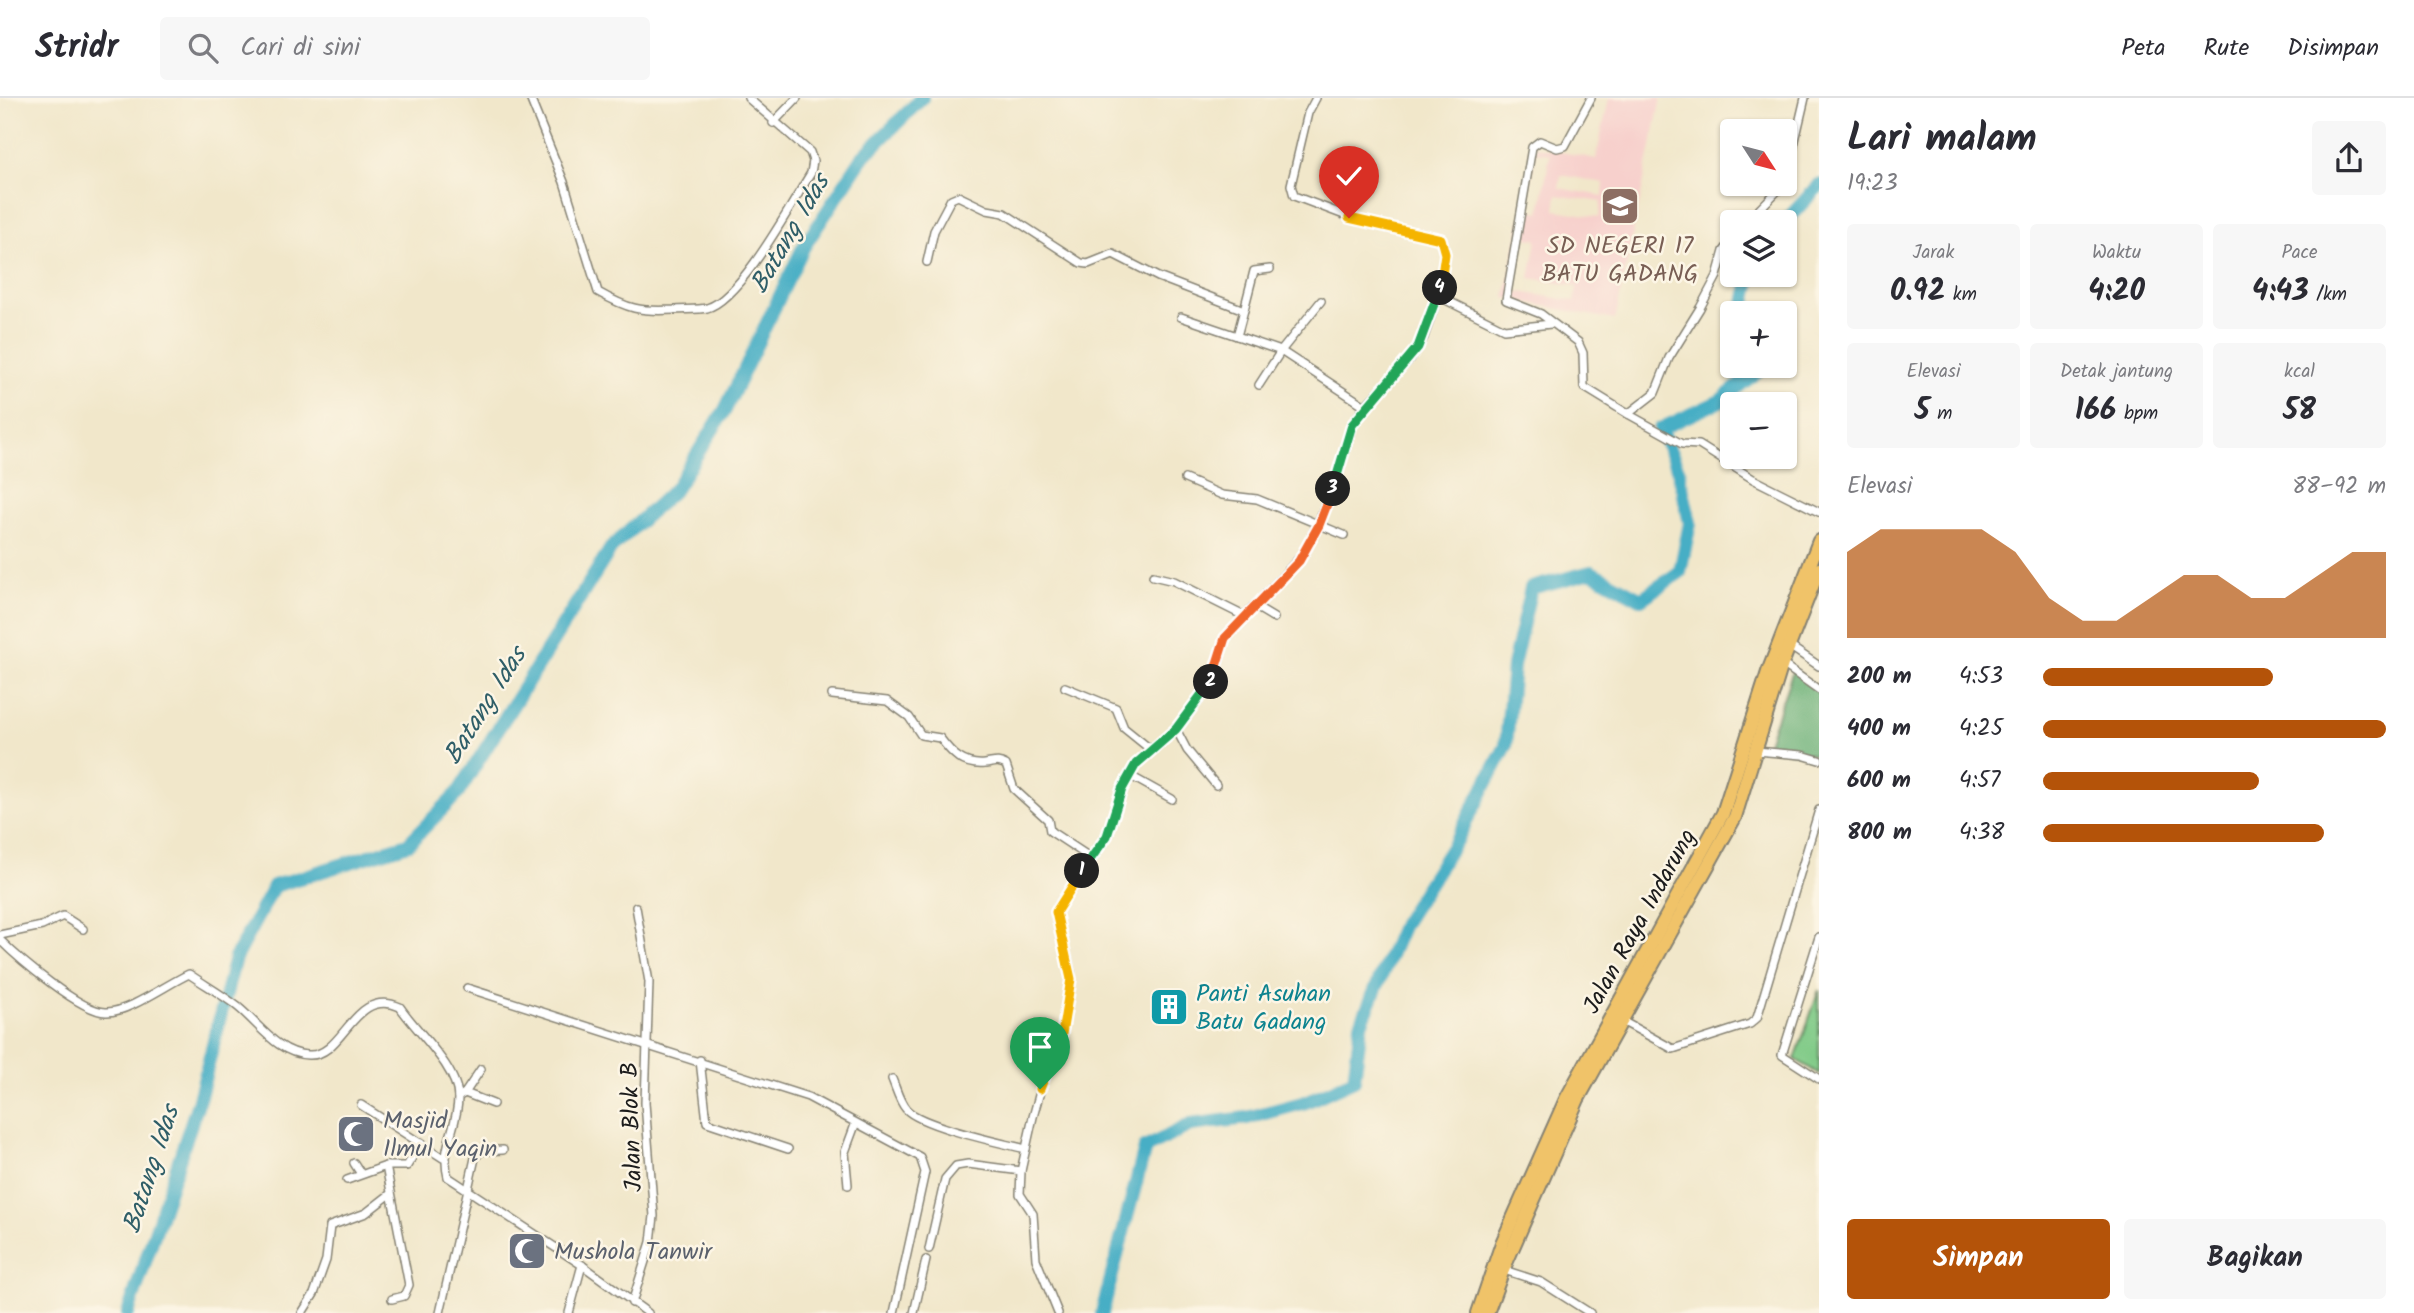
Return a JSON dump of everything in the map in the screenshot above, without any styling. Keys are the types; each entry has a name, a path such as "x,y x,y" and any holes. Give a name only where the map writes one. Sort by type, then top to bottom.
{"highway":[{"name":"Jalan Raya Indarung","path":"1785,642 1819,541"},
{"name":"Jalan Raya Indarung","path":"1478,1313 1578,1099 1622,1021 1723,813 1778,659 1819,569"},
{"name":"Jalan Raya Indarung","path":"1488,1313 1498,1268 1566,1099 1678,905 1730,827 1762,752 1778,659"}],"street":[{"path":"530,98 564,182 598,292 623,306 644,312 708,308 726,296 745,275 812,167 810,152 748,98"},
{"path":"774,123 797,98"},
{"path":"1058,1313 1036,1259 1033,1214 1021,1198 1021,1171 1026,1149 1043,1081 1062,1034 1070,988 1071,973 1056,912 1110,830 1129,775 1150,749 1176,729 1206,691 1220,647 1244,616 1299,561 1319,525 1352,425 1365,406 1411,358 1424,337 1438,296 1445,254 1441,239 1360,221 1294,196 1291,185 1308,113 1316,98"},
{"path":"1591,98 1565,146 1557,148 1540,141 1534,144 1531,151 1506,300 1541,314 1581,346 1584,387 1640,421 1676,440 1699,445 1753,479 1819,512"},
{"path":"1797,130 1805,98"},
{"path":"927,262 937,223 955,196 987,210 1004,213 1081,263 1088,264 1113,254 1158,277 1244,310"},
{"path":"1758,210 1772,196"},
{"path":"1628,414 1655,393 1669,358 1706,297 1720,265"},
{"path":"1237,336 1254,271 1270,269"},
{"path":"1438,296 1489,324 1509,331 1535,324 1551,324"},
{"path":"1259,385 1281,351 1321,301"},
{"path":"1181,317 1281,351 1365,406"},
{"path":"1185,478 1222,495 1257,499 1344,535"},
{"path":"1153,576 1174,581 1244,616"},
{"path":"1254,606 1274,618"},
{"path":"1785,642 1819,666"},
{"path":"1778,659 1819,690"},
{"path":"1065,687 1116,708 1124,728 1150,749"},
{"path":"832,695 887,701 909,717 921,735 940,738 957,760 984,764 996,761 1006,765 1012,786 1038,814 1048,820 1050,831 1091,858"},
{"path":"1176,729 1187,750 1216,785"},
{"path":"1762,752 1819,760"},
{"path":"1129,775 1172,799"},
{"path":"1622,1021 1673,1049 1685,1048 1754,1021 1762,1009 1778,945 1819,810"},
{"name":"Jalan Blok B","path":"632,1303 654,1231 645,1103 649,982 636,907"},
{"path":"0,937 42,926 63,916 83,929"},
{"path":"0,937 50,982 104,1013 145,997 189,974 231,1002 281,1045 309,1056 322,1052 357,1016 376,1004 391,1003 400,1007 445,1066 462,1095 494,1104"},
{"path":"1819,937 1782,1055 1819,1079"},
{"path":"467,988 700,1060 808,1097 855,1125 907,1148 920,1157 925,1166 894,1313"},
{"path":"700,1060 707,1122 788,1149"},
{"path":"481,1069 462,1095 443,1158 448,1177 582,1265 648,1313"},
{"path":"892,1079 902,1104 912,1114 992,1142 1026,1149"},
{"path":"361,1105 443,1158"},
{"path":"848,1185 845,1152 855,1125"},
{"path":"346,1180 386,1166 407,1166 421,1143"},
{"path":"440,1313 477,1153 487,1149 503,1150"},
{"path":"354,1163 361,1174"},
{"path":"929,1248 945,1180 956,1166 968,1164 1021,1171"},
{"path":"386,1166 389,1195 408,1285 404,1296 392,1299"},
{"path":"302,1313 314,1294 326,1260 330,1226 366,1213 389,1195"},
{"path":"914,1313 926,1259"},
{"path":"569,1313 582,1265"},
{"path":"1498,1268 1541,1282 1590,1313"}],"shaded area":[{"name":"SD NEGERI 17 BATU GADANG","path":"1609,98 1661,98 1615,320 1505,298 1536,147 1596,159","holes":["1536,152 1550,154 1540,212 1526,209","1561,175 1604,183 1603,196 1559,188","1557,195 1601,202 1599,217 1555,210","1523,237 1537,240 1530,278 1577,286 1575,301 1514,291"]}],"green space":[{"path":"1793,670 1819,688 1819,755 1766,748"},
{"path":"1819,990 1819,1074 1795,1059"}],"waterway":[{"name":"Batang Idas","path":"128,1313 199,1100 235,958 274,886 408,844 458,793 611,548 675,489 725,410 803,248 862,158 922,98"},
{"path":"1796,210 1819,185"},
{"path":"1746,301 1748,287"},
{"path":"1102,1313 1145,1148 1190,1125 1247,1118 1306,1102 1354,1080 1361,1024 1403,924 1457,839 1506,746 1513,666 1531,588 1591,572 1641,599 1680,572 1690,523 1678,469 1660,429 1720,401 1749,378"}],"place":[{"name":"SD NEGERI 17 BATU GADANG","path":"1620,206"},
{"name":"Panti Asuhan Batu Gadang","path":"1169,1007"},
{"name":"Masjid Ilmul Yaqin","path":"356,1134"},
{"name":"Mushola Tanwir","path":"527,1251"}],"route":[{"path":"1040,1089 1060,1042 1070,988 1071,973 1056,916 1061,900 1107,836 1122,789 1136,764 1156,743 1176,729 1212,682 1220,647 1225,638 1305,552 1335,484 1355,419 1411,358 1428,326 1438,296 1446,247 1444,243 1429,234 1349,218"}]}
